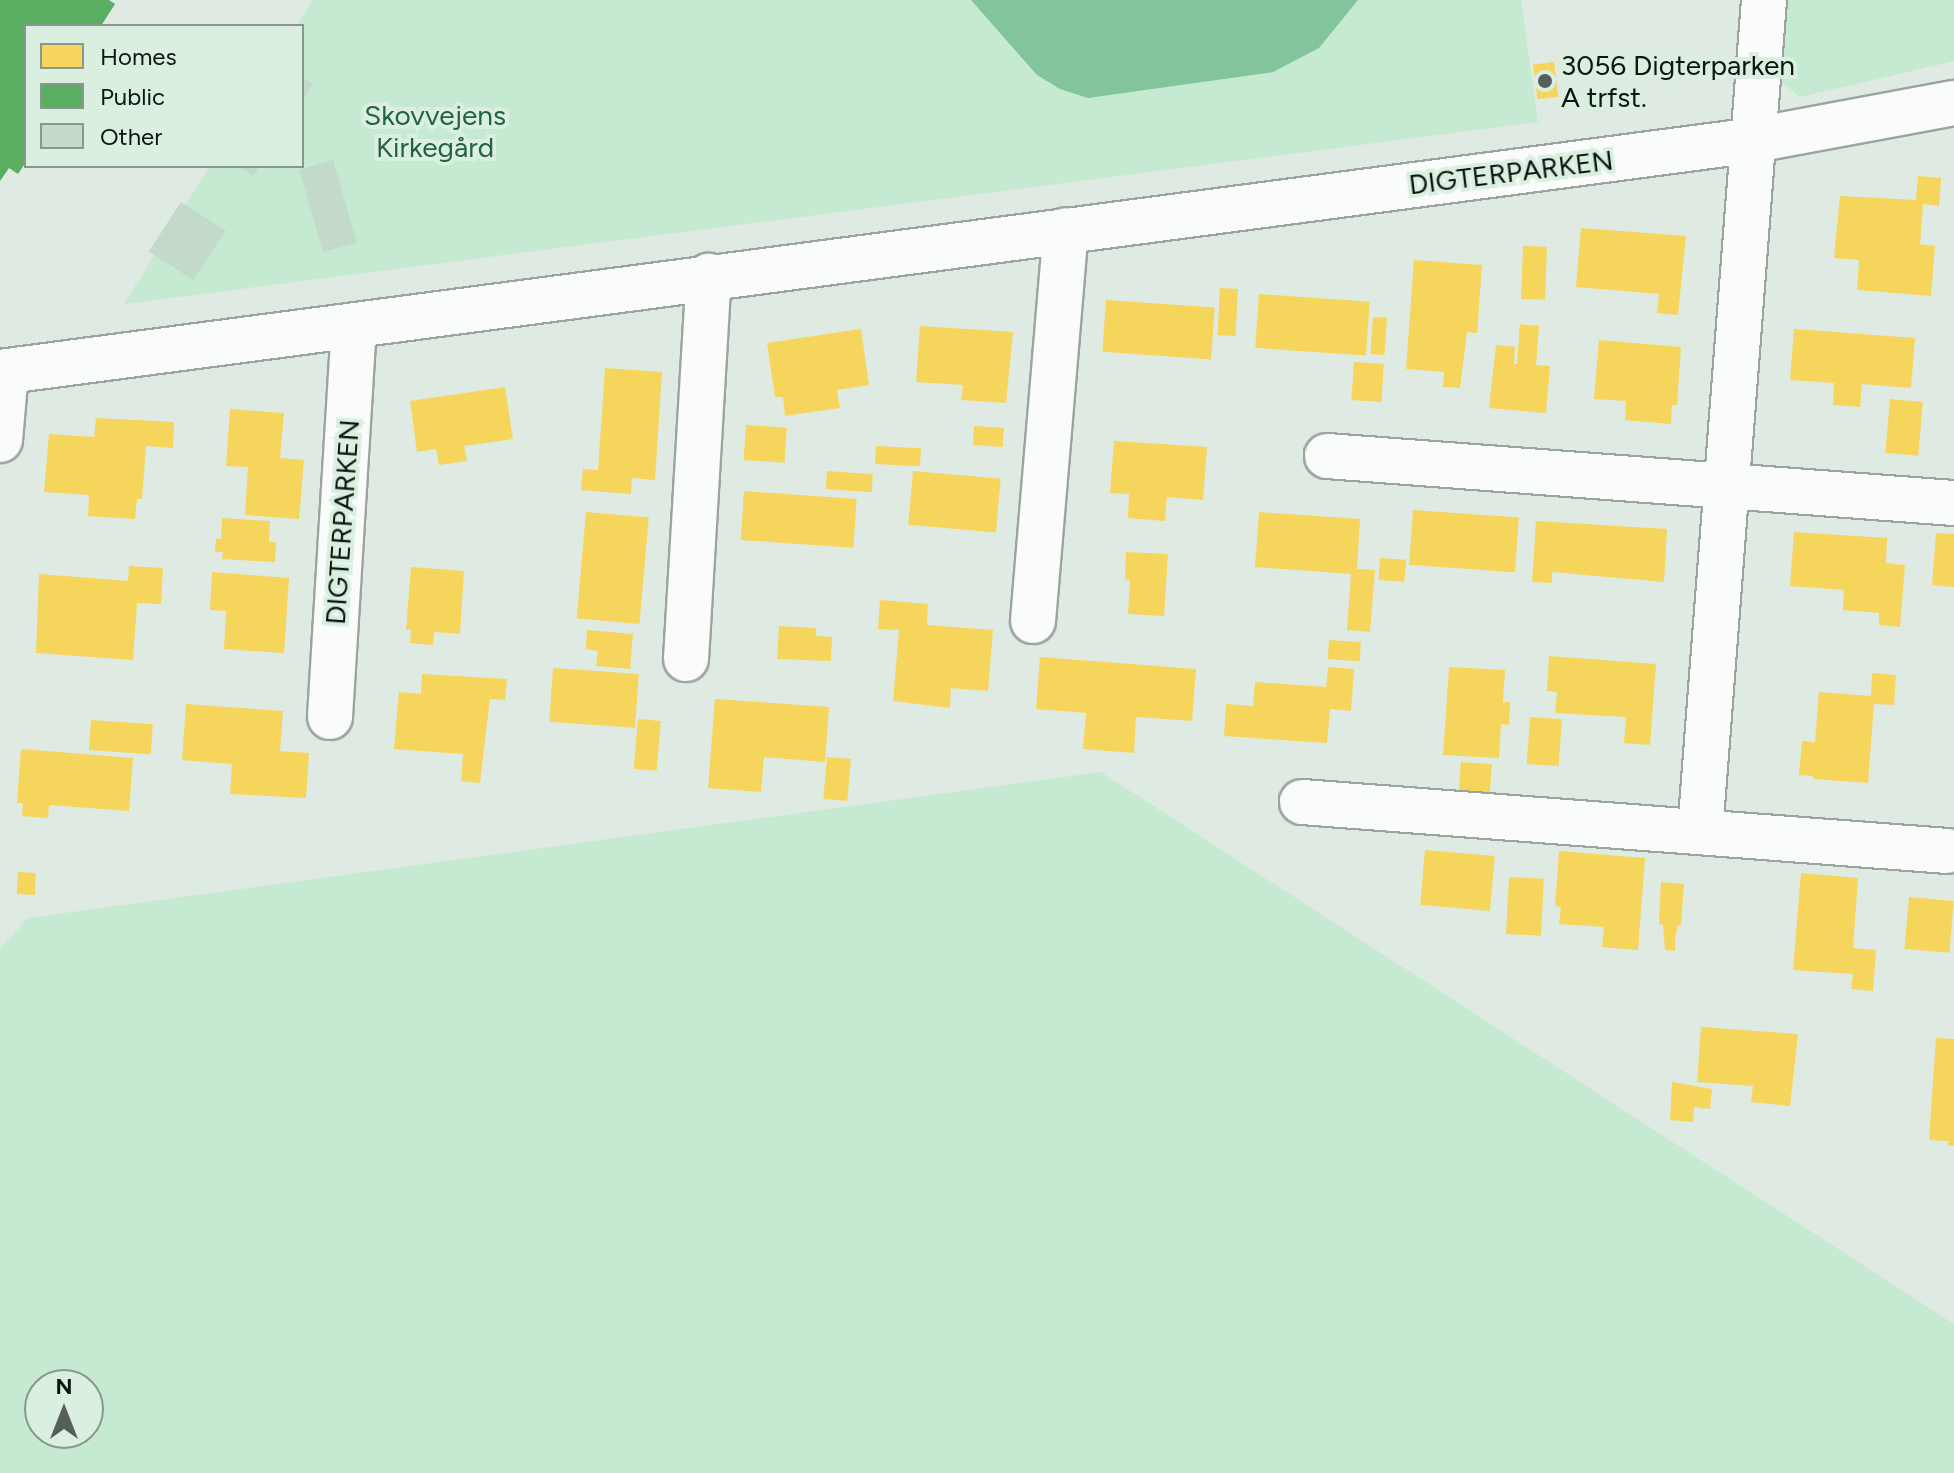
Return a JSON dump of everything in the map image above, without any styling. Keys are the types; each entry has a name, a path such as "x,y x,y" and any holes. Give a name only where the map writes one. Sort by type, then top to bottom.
{"street":[{"path":"1700,832 1764,0"},
{"name":"DIGTERPARKEN","path":"0,440 3,372 709,276 1754,140 1954,103"},
{"path":"1033,621 1066,230"},
{"path":"686,659 709,276"},
{"name":"DIGTERPARKEN","path":"330,717 354,326"},
{"path":"1327,456 1954,503"},
{"path":"1302,802 1947,851"}],"green space":[{"name":"Skovvejens Kirkegård","path":"313,0 1521,0 1538,122 124,304 209,168 304,168 304,24 297,24"},
{"path":"1786,0 1954,0 1954,61 1800,97 1779,80"},
{"path":"1101,772 1954,1324 1954,1473 0,1473 0,949 28,918"}],"shaded area":[{"path":"971,0 1358,0 1319,48 1273,72 1088,98 1060,89 1037,75"}],"building: Homes":[{"name":"3056 Digterparken A trfst.","path":"1554,62 1558,97 1537,99 1533,65"},
{"path":"1918,176 1941,178 1939,206 1923,204 1920,244 1935,246 1931,296 1857,290 1859,260 1834,258 1840,196 1916,200"},
{"path":"1581,228 1686,236 1678,315 1657,313 1659,294 1576,287"},
{"path":"1523,246 1547,247 1545,300 1521,299"},
{"path":"1414,260 1482,265 1477,333 1467,332 1460,388 1443,387 1444,372 1406,369"},
{"path":"1220,288 1238,289 1236,336 1218,335"},
{"path":"1259,294 1370,302 1366,356 1255,348"},
{"path":"1106,300 1215,308 1211,359 1102,352"},
{"path":"1373,317 1387,318 1384,355 1370,354"},
{"path":"1520,324 1539,326 1536,365 1550,366 1546,413 1489,408 1496,345 1515,347 1514,364 1517,364"},
{"path":"920,326 1013,332 1006,403 961,400 963,385 916,382"},
{"path":"861,329 869,385 837,390 840,408 785,416 783,397 775,397 767,343"},
{"path":"1794,329 1915,338 1911,388 1862,384 1860,407 1833,405 1834,383 1790,380"},
{"path":"1599,340 1681,347 1677,405 1672,405 1671,424 1625,420 1626,401 1594,399"},
{"path":"1354,362 1384,364 1381,402 1351,400"},
{"path":"605,368 662,372 655,480 632,478 631,494 581,490 583,469 598,470"},
{"path":"505,387 513,439 464,446 467,461 439,465 436,449 417,452 410,401"},
{"path":"1890,399 1923,402 1918,456 1885,453"},
{"path":"230,409 284,413 280,458 304,460 299,519 245,515 248,467 226,466"},
{"path":"96,418 174,422 173,448 146,446 142,499 137,499 135,519 88,516 89,495 44,492 49,434 94,437"},
{"path":"746,425 787,428 784,463 744,460"},
{"path":"974,426 1004,428 1003,447 973,445"},
{"path":"1114,441 1207,447 1203,500 1167,497 1165,521 1128,518 1129,494 1110,493"},
{"path":"876,446 921,448 920,466 875,464"},
{"path":"827,471 873,474 872,492 826,489"},
{"path":"913,471 1001,479 996,532 908,525"},
{"path":"744,491 857,499 853,548 741,540"},
{"path":"1413,510 1519,517 1515,572 1409,565"},
{"path":"586,512 649,517 639,624 577,619"},
{"path":"1259,512 1360,519 1357,569 1375,570 1370,632 1347,630 1351,574 1255,567"},
{"path":"222,518 270,521 269,542 276,542 275,562 222,559 223,552 215,552 216,539 221,539"},
{"path":"1536,521 1667,529 1664,582 1552,572 1552,583 1532,582"},
{"path":"1794,532 1887,538 1886,563 1905,565 1900,627 1879,625 1879,613 1843,610 1844,590 1790,586"},
{"path":"1936,533 1954,534 1954,587 1932,585"},
{"path":"1126,552 1168,554 1164,616 1128,614 1130,580 1125,579"},
{"path":"1380,558 1406,560 1404,582 1378,580"},
{"path":"129,566 163,568 161,604 137,603 133,660 36,653 39,574 128,581"},
{"path":"411,567 464,571 460,634 434,632 433,645 410,643 411,630 406,630"},
{"path":"212,572 289,578 284,653 224,649 226,611 210,610"},
{"path":"880,600 928,604 927,625 993,630 988,691 951,688 950,708 893,701 899,630 878,629"},
{"path":"779,626 816,628 816,636 832,637 831,661 777,659"},
{"path":"587,630 633,634 630,669 596,666 598,651 586,649"},
{"path":"1329,640 1361,642 1360,661 1328,659"},
{"path":"1549,656 1656,664 1650,745 1624,743 1626,717 1555,713 1557,692 1547,691"},
{"path":"1040,657 1196,669 1192,721 1136,717 1134,753 1083,749 1086,713 1036,709"},
{"path":"1328,667 1354,669 1351,711 1330,709 1327,743 1224,736 1226,704 1253,706 1255,682 1326,687"},
{"path":"1449,667 1505,670 1503,702 1510,702 1509,725 1501,724 1499,758 1443,755"},
{"path":"553,668 639,674 635,728 549,722"},
{"path":"1872,673 1896,675 1894,705 1874,704 1868,783 1799,775 1802,741 1815,742 1819,692 1871,696"},
{"path":"422,674 507,679 505,700 490,699 480,783 461,781 463,754 394,749 399,692 421,694"},
{"path":"715,699 829,707 825,762 764,757 761,792 708,788"},
{"path":"186,704 283,711 280,751 309,753 306,798 230,794 232,764 182,760"},
{"path":"1530,717 1562,719 1559,766 1527,764"},
{"path":"638,719 661,721 657,771 634,769"},
{"path":"91,720 153,724 151,754 89,750"},
{"path":"21,749 133,758 129,811 49,805 48,818 22,816 23,803 17,803"},
{"path":"827,757 851,759 847,801 823,799"},
{"path":"1461,762 1492,764 1490,794 1459,792"},
{"path":"1425,850 1495,856 1490,911 1420,905"},
{"path":"1559,851 1645,858 1638,950 1602,947 1604,927 1559,924 1561,907 1555,906"},
{"path":"18,872 36,873 35,895 17,894"},
{"path":"1801,873 1858,878 1853,948 1876,950 1873,991 1851,989 1853,974 1793,970"},
{"path":"1509,877 1544,879 1541,936 1506,934"},
{"path":"1661,882 1684,884 1681,926 1678,925 1675,951 1665,950 1663,925 1659,924"},
{"path":"1909,897 1954,901 1949,953 1904,949"},
{"path":"1701,1027 1798,1034 1790,1106 1751,1102 1753,1086 1697,1082"},
{"path":"1936,1038 1954,1039 1954,1146 1948,1145 1949,1141 1929,1140"},
{"path":"1672,1082 1712,1089 1710,1109 1694,1107 1693,1122 1670,1120"}],"building: Public":[{"path":"0,0 109,0 115,4 102,24 24,24 24,165 18,174 9,168 0,181"}],"building: Other":[{"path":"304,78 313,84 304,98"},
{"path":"333,160 357,243 323,252 299,170"},
{"path":"241,168 258,168 253,176"},
{"path":"181,202 225,231 193,280 149,251"}],"place":[{"name":"3056 Digterparken A trfst.","path":"1545,81"}]}
